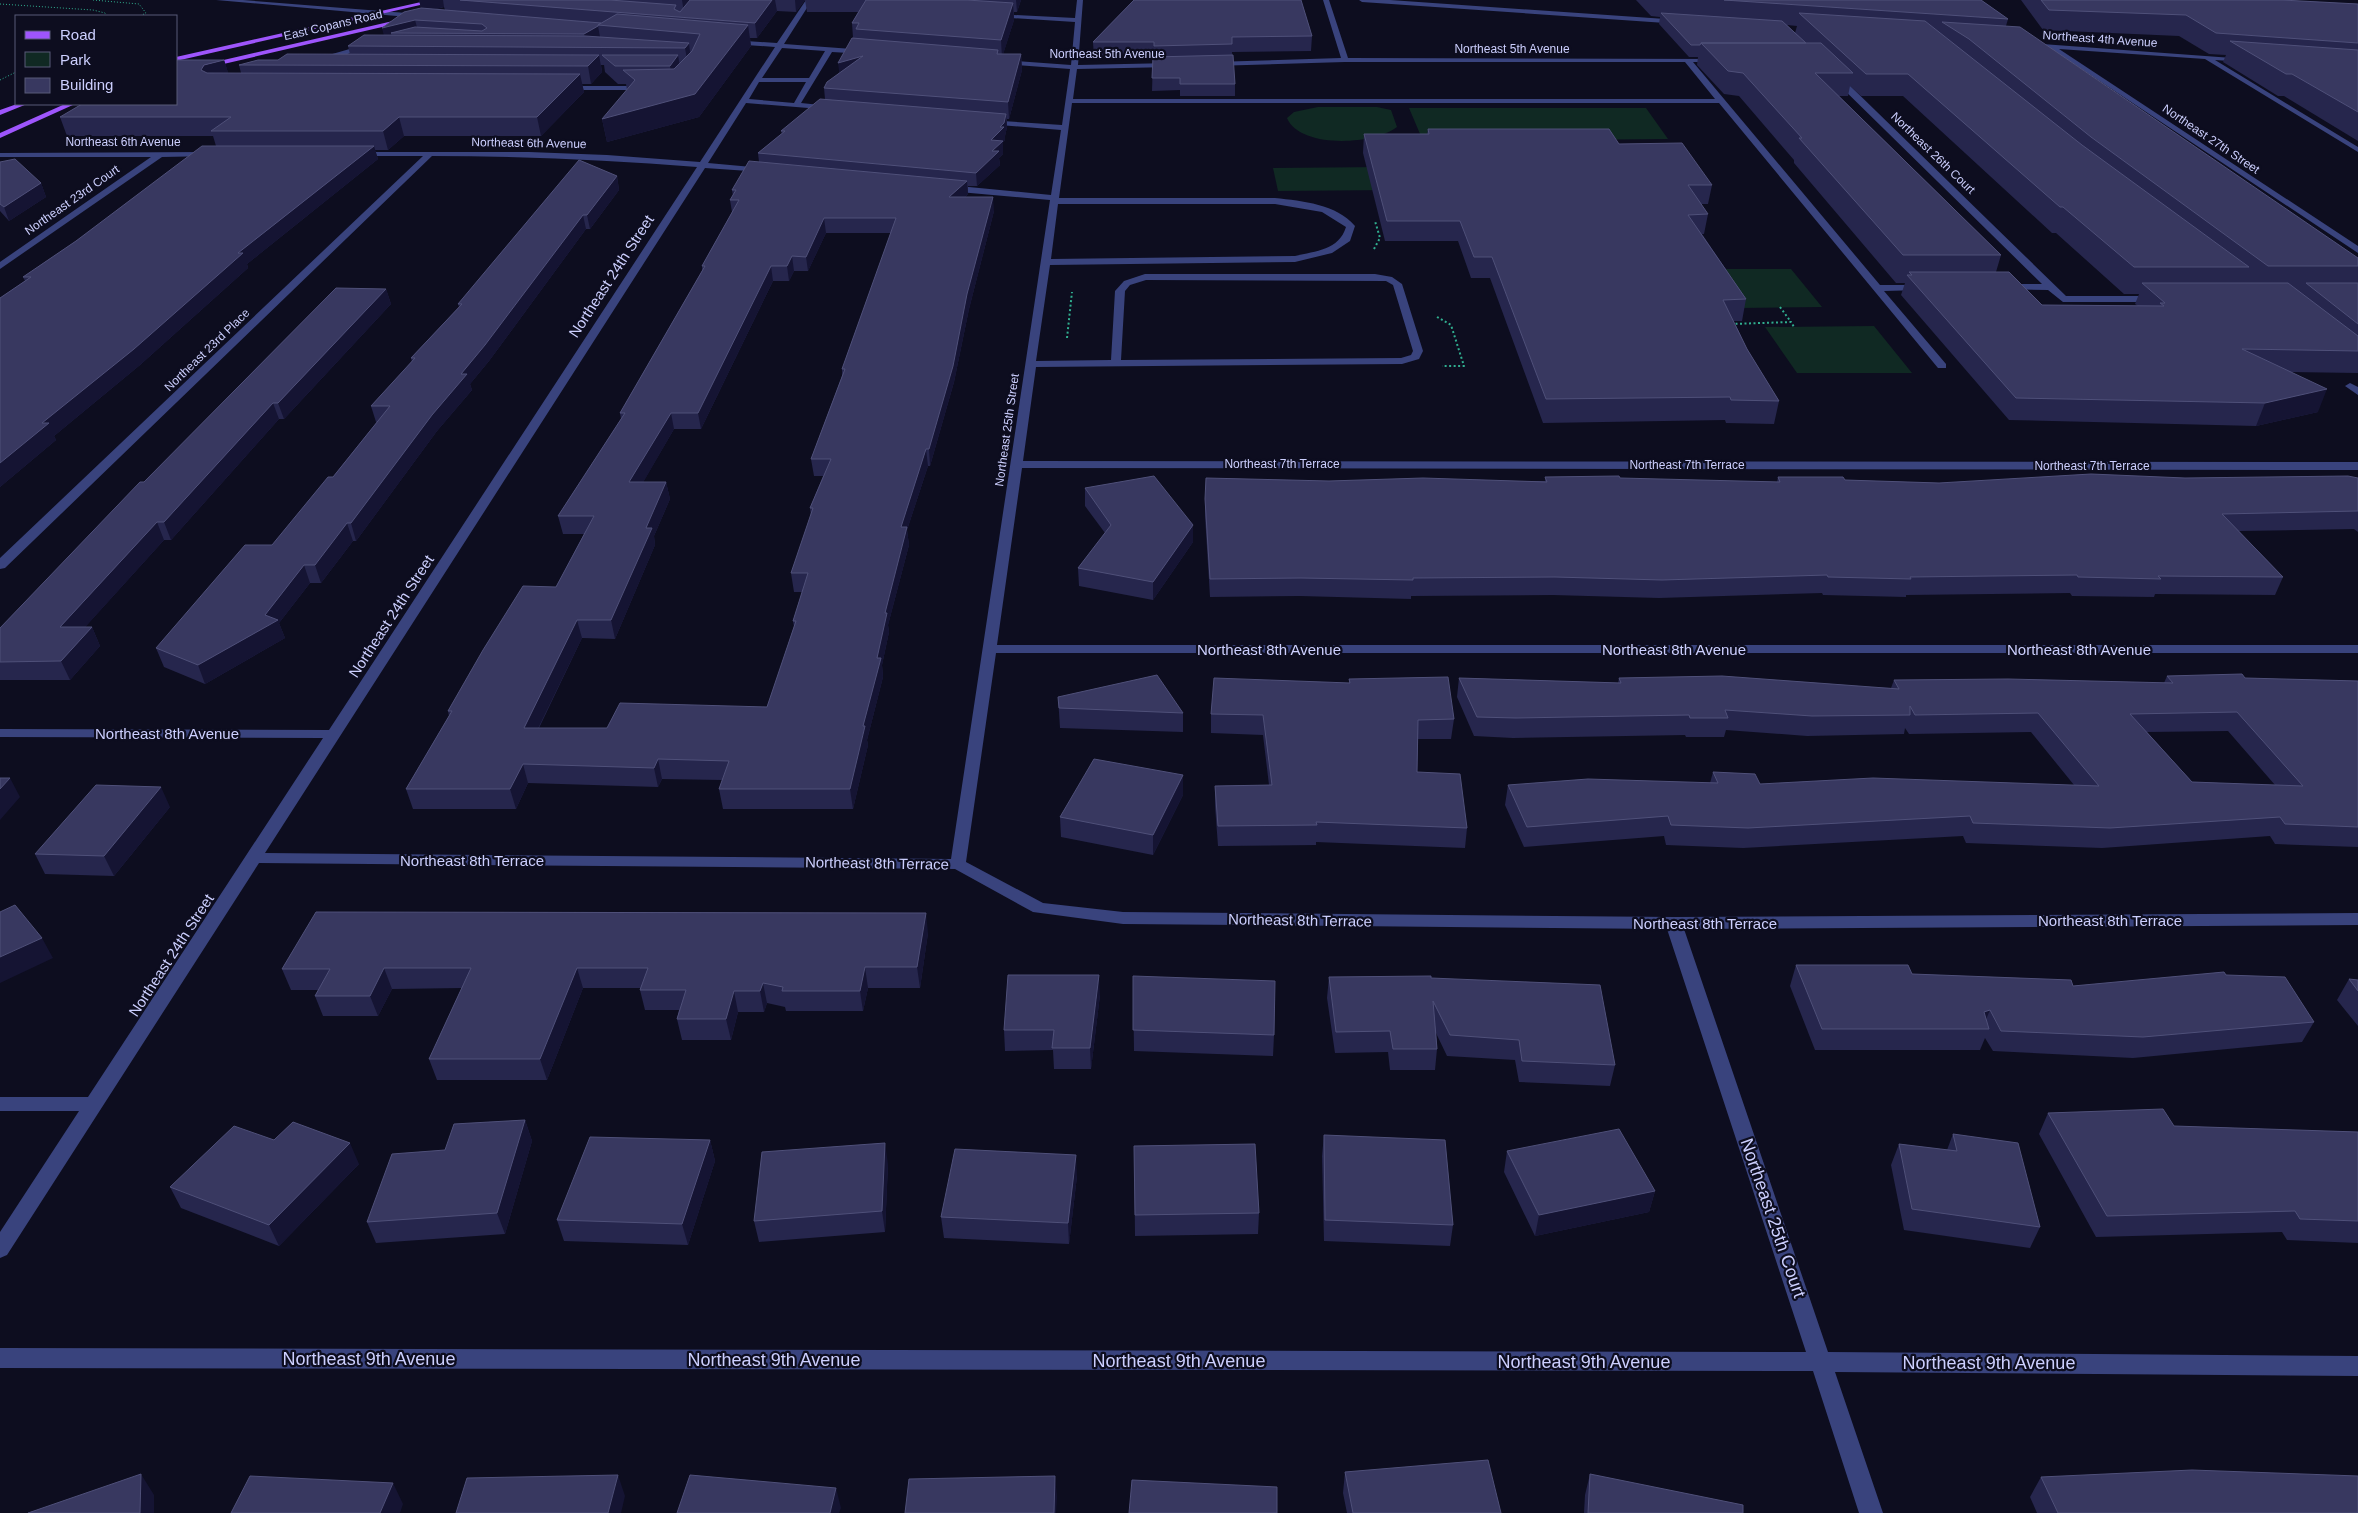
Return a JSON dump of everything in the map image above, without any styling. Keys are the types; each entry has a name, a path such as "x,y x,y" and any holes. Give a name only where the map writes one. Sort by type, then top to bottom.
{"main road":[{"name":"East Copans Road","path":"178,59 439,0"},
{"name":"East Copans Road","path":"178,73 424,16"},
{"path":"0,113 20,105"},
{"path":"0,136 69,105"}],"street":[{"path":"218,0 424,16"},
{"path":"297,6 315,0"},
{"name":"Northeast 25th Street","path":"958,864 1074,67 1080,0"},
{"path":"1326,0 1345,60"},
{"path":"1362,0 1685,22"},
{"name":"Northeast 24th Street","path":"0,1248 702,165 811,1"},
{"path":"990,15 1078,20"},
{"path":"720,41 878,53"},
{"name":"Northeast 4th Avenue","path":"2022,45 2252,60"},
{"path":"306,62 360,48 379,46"},
{"name":"Northeast 27th Street","path":"2052,47 2358,250"},
{"path":"796,105 830,49"},
{"path":"2204,57 2358,150"},
{"name":"Northeast 5th Avenue","path":"1200,64 1345,60 1725,60"},
{"path":"1687,60 1942,366"},
{"name":"Northeast 5th Avenue","path":"996,62 1074,67 1181,64"},
{"name":"Northeast 26th Court","path":"1826,67 2063,299 2168,299"},
{"path":"758,80 811,80"},
{"path":"557,88 656,88"},
{"path":"744,101 841,109"},
{"path":"1069,101 1721,101"},
{"path":"977,121 1065,128"},
{"name":"Northeast 23rd Court","path":"0,266 159,154"},
{"name":"Northeast 6th Avenue","path":"0,155 217,154"},
{"name":"Northeast 6th Avenue","path":"343,154 578,156 769,171"},
{"name":"Northeast 23rd Place","path":"0,565 430,154"},
{"path":"937,187 1055,200 1275,201 1310,204 1338,214 1351,226 1347,239 1329,251 1295,259 1046,262"},
{"path":"1031,364 1402,362 1415,357 1418,350 1397,284 1389,279 1375,277 1145,278 1127,283 1120,291 1116,363"},
{"path":"1876,288 1935,287"},
{"path":"1993,287 2051,287"},
{"name":"Northeast 7th Terrace","path":"1016,464 2358,466"},
{"name":"Northeast 8th Avenue","path":"990,649 2358,649"},
{"name":"Northeast 8th Avenue","path":"0,733 334,734"},
{"name":"Northeast 8th Terrace","path":"254,858 958,864 1039,908 1123,918 1674,923 2358,919"},
{"name":"Northeast 25th Court","path":"1674,923 1872,1513"},
{"path":"0,1104 94,1104"},
{"name":"Northeast 9th Avenue","path":"0,1358 1821,1362 2358,1366"}],"path":[{"path":"93,0 139,4 146,13 142,15"},
{"path":"0,4 84,8 106,15"},
{"path":"0,80 15,72"},
{"path":"1064,364 1076,261"},
{"path":"1780,308 1794,327"},
{"path":"1728,325 1742,322 1791,322"}],"green space":[{"path":"1318,107 1377,107 1391,110 1397,127 1372,138 1338,141 1306,135 1295,128 1287,118 1294,112"},
{"path":"1409,108 1646,108 1668,139 1423,141"},
{"path":"1384,167 1392,190 1278,191 1273,168"},
{"path":"1715,269 1791,269 1822,307 1740,308"},
{"path":"1874,326 1912,373 1797,373 1765,327"}],"building":[{"path":"460,0 610,0 676,5 674,9 680,12 690,0 772,0 755,23"},
{"path":"866,0 967,0 1013,3 1001,40 856,29 859,23 852,23"},
{"path":"1134,0 1301,0 1312,36 1232,37 1232,44 1154,46 1154,42 1093,42"},
{"path":"1724,0 1981,0 2008,19"},
{"path":"2041,0 2282,0 2358,4 2358,43 2216,33 2186,15 2049,10"},
{"path":"421,8 601,23 584,34 391,33 415,27 482,31 487,28 482,24 415,20 382,28 404,12"},
{"path":"1661,13 1782,21 1806,43 1701,43 1700,45 1691,45"},
{"path":"1799,13 1925,21 2082,145 2249,267 2134,267 2063,207 2060,207 1908,74 1866,74"},
{"path":"617,14 748,25 695,94 602,119 635,80 623,70 674,69 692,51 700,34 598,25"},
{"path":"1942,22 2020,27 2358,258 2358,266 2268,266 2091,137 1969,39"},
{"path":"364,35 585,36 689,43 685,48 348,46"},
{"path":"852,38 998,50 997,54 1021,54 1008,102 824,88 827,82 863,56 838,63"},
{"path":"2230,41 2358,50 2358,112 2292,74 2286,74"},
{"path":"1701,43 1821,43 1853,73 1815,73 2001,255 1903,255 1743,73 1728,71"},
{"path":"287,54 599,55 588,66 239,65 258,60 278,60"},
{"path":"602,55 678,55 670,66 615,66"},
{"path":"1233,55 1235,84 1180,84 1180,78 1152,78 1153,57"},
{"path":"178,60 224,60 204,65 201,70 207,73 580,74 537,117 399,117 383,131 211,131 231,117 60,117 80,105 178,105"},
{"path":"820,99 1006,114 1004,123 1000,127 1004,127 991,140 1003,141 992,151 999,151 976,173 758,153"},
{"path":"1428,129 1609,129 1619,144 1682,143 1712,185 1688,185 1708,214 1688,215 1746,299 1723,300 1747,349 1779,401 1731,400 1730,397 1546,399 1492,257 1474,257 1460,221 1387,221 1364,134 1429,134"},
{"path":"202,146 374,146 238,253 243,253 134,349 42,423 49,423 0,463 0,298 31,277 23,277 76,241"},
{"path":"15,159 41,183 4,207 0,204 0,162"},
{"path":"579,160 617,176 587,215 583,215 461,374 467,374 432,415 351,523 347,523 315,565 304,565 265,615 278,620 198,665 156,648 245,545 272,545 328,477 333,477 390,406 371,406 415,358 411,358 462,304 458,304"},
{"path":"749,161 967,181 949,197 993,197 967,294 953,366 929,449 926,449 901,527 907,527 885,613 887,613 877,658 881,658 863,726 865,726 850,789 719,789 729,761 658,759 654,768 523,764 510,789 406,789 452,711 448,711 483,650 523,586 556,587 594,516 558,516 625,413 620,413 705,266 702,266 739,200 730,200 736,190 732,190","holes":["824,218 896,218 842,369 845,369 811,459 831,459 810,508 813,508 791,573 808,573 793,621 796,621 767,707 620,703 607,728 524,728 577,620 611,620 652,528 646,528 666,482 629,482 671,413 698,413 771,266 787,266 792,256 806,257"]},
{"path":"1909,272 2009,272 2042,305 2164,306 2160,303 2165,303 2142,283 2288,283 2358,336 2358,351 2242,349 2327,389 2265,403 2016,398 1907,275 1912,275"},
{"path":"2306,283 2358,283 2358,324"},
{"path":"336,288 386,289 278,403 273,403 164,522 157,522 60,627 92,627 61,661 0,662 0,628 140,482 144,482"},
{"path":"2091,474 2185,478 2348,476 2358,478 2358,511 2222,514 2283,577 2158,576 2161,579 2078,577 2077,575 1910,577 1911,579 1828,577 1827,575 1662,580 1555,577 1413,578 1413,580 1210,579 1205,499 1206,478 1329,481 1423,478 1547,482 1545,477 1619,476 1620,478 1780,482 1778,477 1843,477 1845,480 1939,483"},
{"path":"1154,476 1193,525 1153,582 1078,568 1111,525 1085,488"},
{"path":"2242,674 2245,678 2358,681 2358,827 2285,824 2280,817 2110,828 1973,823 1970,816 1748,828 1671,825 1668,816 1527,827 1508,785 1588,779 1718,783 1713,772 1755,774 1760,784 1873,778 2099,786 2038,713 1915,715 1910,706 1910,715 1812,716 1725,710 1728,718 1690,718 1689,715 1477,717 1459,678 1621,683 1619,678 1722,676 1899,689 1894,680 2008,679 2173,683 2167,676","holes":["2237,712 2303,786 2192,782 2130,714"]},
{"path":"1157,675 1183,713 1059,708 1058,697"},
{"path":"1448,677 1454,719 1418,720 1417,772 1460,774 1467,828 1316,822 1317,825 1218,826 1215,786 1272,785 1263,715 1211,714 1214,678 1350,683 1349,679"},
{"path":"1094,759 1183,775 1153,835 1060,817"},
{"path":"0,778 10,778 0,789"},
{"path":"96,785 161,787 104,856 35,854"},
{"path":"15,905 42,938 0,957 0,912"},
{"path":"316,912 926,913 917,967 865,967 860,991 782,991 783,987 763,983 760,991 734,991 726,1019 677,1019 686,990 640,990 648,968 577,968 540,1059 429,1059 471,968 384,968 370,996 315,996 330,969 282,969"},
{"path":"1796,965 1908,965 1912,974 2071,980 2073,986 2224,972 2226,975 2285,977 2314,1022 2143,1037 2001,1031 1990,1010 1984,1012 1989,1029 1822,1029"},
{"path":"1008,975 1099,975 1090,1048 1052,1048 1054,1030 1004,1030"},
{"path":"1133,976 1275,981 1274,1035 1133,1030"},
{"path":"1431,976 1431,978 1600,985 1615,1065 1522,1061 1519,1040 1450,1035 1433,1001 1437,1049 1393,1049 1390,1031 1336,1032 1329,977"},
{"path":"2349,979 2358,980 2358,991"},
{"path":"2163,1109 2174,1126 2358,1132 2358,1221 2300,1219 2295,1211 2107,1216 2048,1113"},
{"path":"525,1120 497,1213 367,1222 392,1154 445,1150 454,1124"},
{"path":"293,1122 350,1143 269,1225 170,1187 234,1126 274,1140"},
{"path":"1619,1129 1655,1191 1539,1215 1507,1151"},
{"path":"1953,1134 2018,1143 2040,1227 1912,1209 1899,1144 1957,1151"},
{"path":"1324,1135 1445,1140 1453,1225 1325,1220"},
{"path":"590,1137 710,1140 682,1224 557,1220"},
{"path":"885,1143 882,1211 754,1221 762,1152"},
{"path":"1255,1144 1259,1213 1135,1215 1134,1146"},
{"path":"955,1149 1076,1155 1068,1223 941,1217"},
{"path":"1488,1460 1501,1513 1353,1513 1345,1472"},
{"path":"2192,1470 2358,1476 2358,1513 2058,1513 2041,1477"},
{"path":"141,1474 140,1513 28,1513"},
{"path":"1590,1474 1743,1505 1743,1513 1588,1513"},
{"path":"618,1475 608,1513 456,1513 467,1478"},
{"path":"690,1475 836,1488 830,1513 677,1513"},
{"path":"250,1476 393,1483 380,1513 231,1513"},
{"path":"1055,1476 1054,1513 905,1513 909,1479"},
{"path":"1132,1480 1277,1487 1277,1513 1129,1513"}]}
